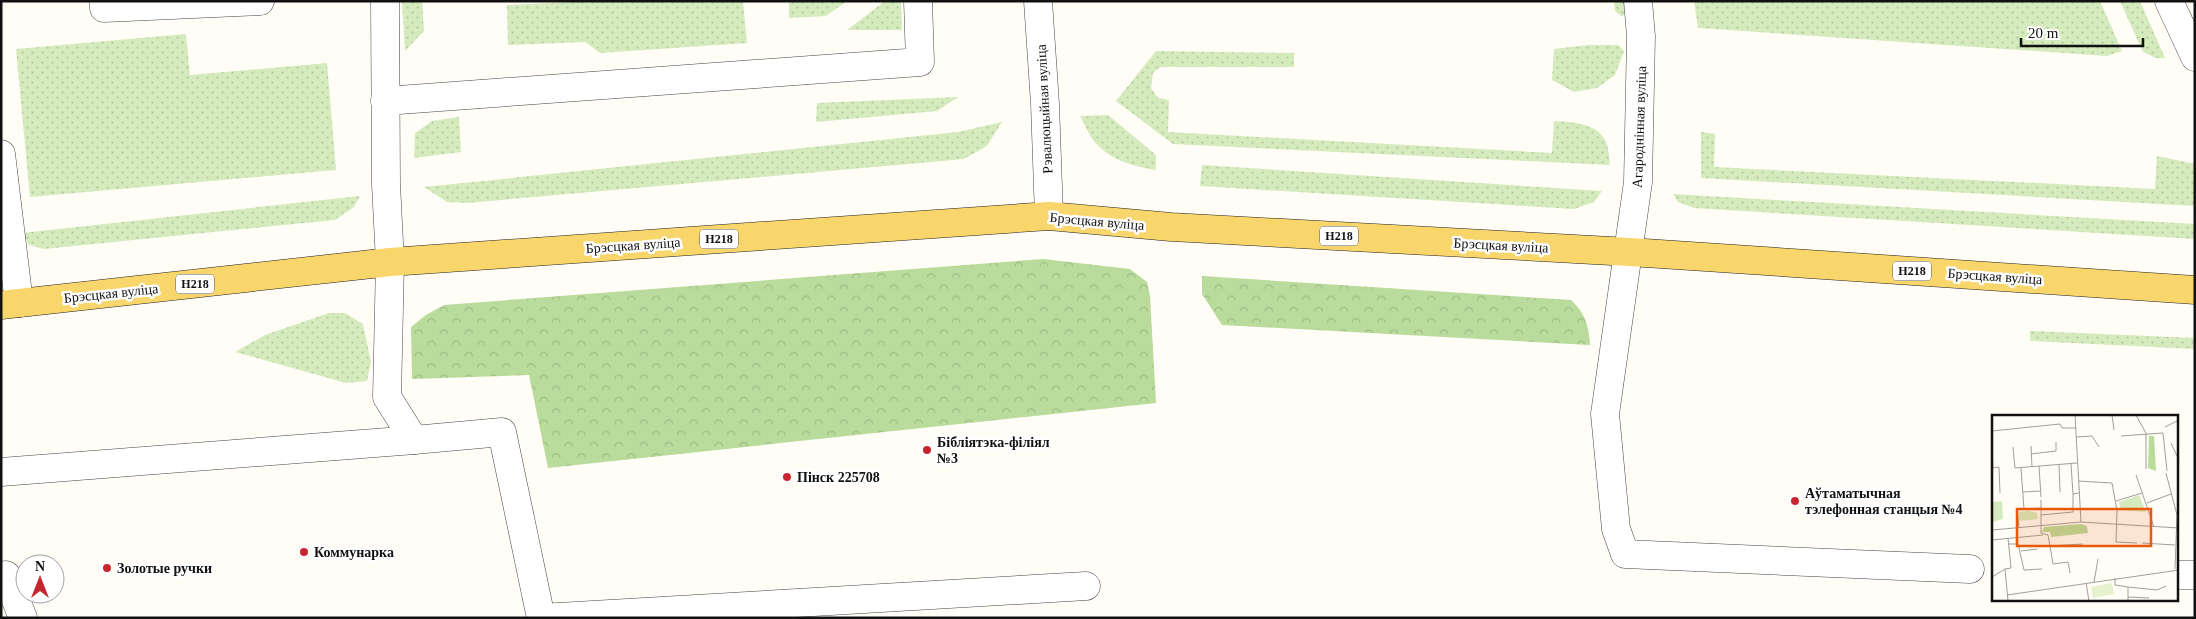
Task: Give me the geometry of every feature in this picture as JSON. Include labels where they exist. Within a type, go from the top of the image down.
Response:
[{"type":"main road","name":"Брэсцкая вуліца","points":[[10,304],[390,262],[1049,216],[1171,228],[1630,252],[2195,290]]},
{"type":"street","points":[[104,1],[104,8],[260,1]]},
{"type":"street","points":[[385,1],[385,101],[390,262],[387,397],[414,440]]},
{"type":"street","points":[[385,101],[920,62],[918,1]]},
{"type":"street","name":"Рэвалюцыйная вуліца","points":[[1038,1],[1045,104],[1049,216]]},
{"type":"street","name":"Агароднінная вуліца","points":[[1638,1],[1641,36],[1638,182],[1630,252],[1605,414],[1616,529],[1625,554],[1970,569]]},
{"type":"street","points":[[2169,1],[2195,57]]},
{"type":"street","points":[[1,154],[10,304]]},
{"type":"street","points":[[1,472],[502,432],[541,618],[1086,586]]},
{"type":"street","points":[[1,576],[6,575],[23,618]]},
{"type":"street","points":[[2178,575],[2195,575]]},
{"type":"green space","points":[[402,1],[422,1],[424,31],[405,51]]},
{"type":"green space","points":[[600,1],[743,1],[747,43],[600,53],[585,42],[508,45],[507,5]]},
{"type":"green space","points":[[789,1],[847,1],[826,16],[789,18]]},
{"type":"green space","points":[[885,1],[901,1],[902,30],[847,30]]},
{"type":"green space","points":[[1614,1],[1625,1],[1626,15],[1621,16],[1615,11]]},
{"type":"green space","points":[[1694,1],[2100,1],[2122,51],[2107,56],[1698,28]]},
{"type":"green space","points":[[2120,1],[2140,1],[2165,58],[2156,58],[2143,52]]},
{"type":"green space","points":[[186,34],[190,75],[327,63],[336,170],[30,197],[16,49]]},
{"type":"green space","points":[[1588,45],[1618,45],[1624,51],[1615,75],[1597,88],[1574,92],[1552,80],[1554,49]]},
{"type":"green space","points":[[1156,51],[1294,53],[1294,67],[1160,67],[1153,73],[1151,88],[1158,98],[1169,100],[1168,132],[1552,153],[1554,121],[1561,121],[1584,125],[1597,131],[1606,142],[1610,165],[1173,144],[1116,101]]},
{"type":"green space","points":[[958,97],[937,111],[816,122],[817,103]]},
{"type":"green space","points":[[1108,115],[1156,155],[1156,170],[1130,164],[1106,153],[1093,140],[1080,116]]},
{"type":"green space","points":[[459,117],[461,152],[414,158],[415,133],[432,121]]},
{"type":"green space","points":[[1002,122],[987,146],[964,159],[467,203],[447,202],[424,187],[958,132]]},
{"type":"green space","points":[[1701,132],[1715,134],[1714,167],[2155,189],[2157,156],[2195,164],[2195,206],[1701,178]]},
{"type":"green space","points":[[1202,165],[1602,191],[1594,202],[1574,209],[1200,186]]},
{"type":"green space","points":[[1673,194],[2195,224],[2195,239],[1694,208],[1678,202]]},
{"type":"green space","points":[[360,196],[354,207],[335,220],[44,249],[29,245],[22,233]]},
{"type":"green space","points":[[1043,259],[1130,269],[1147,282],[1150,296],[1156,403],[548,468],[529,375],[412,379],[411,327],[426,315],[444,305]]},
{"type":"green space","points":[[1202,276],[1571,300],[1580,310],[1585,320],[1589,332],[1590,345],[1222,325],[1202,294]]},
{"type":"green space","points":[[329,313],[345,313],[363,324],[371,362],[367,381],[346,383],[235,352],[265,335]]},
{"type":"green space","points":[[2030,331],[2195,338],[2195,349],[2030,341]]},
{"type":"place","name":"Бібліятэка-філіял №3","points":[[927,450]]},
{"type":"place","name":"Пінск 225708","points":[[787,477]]},
{"type":"place","name":"Аўтаматычная тэлефонная станцыя №4","points":[[1795,501]]},
{"type":"place","name":"Коммунарка","points":[[304,552]]},
{"type":"place","name":"Золотые ручки","points":[[107,568]]}]
